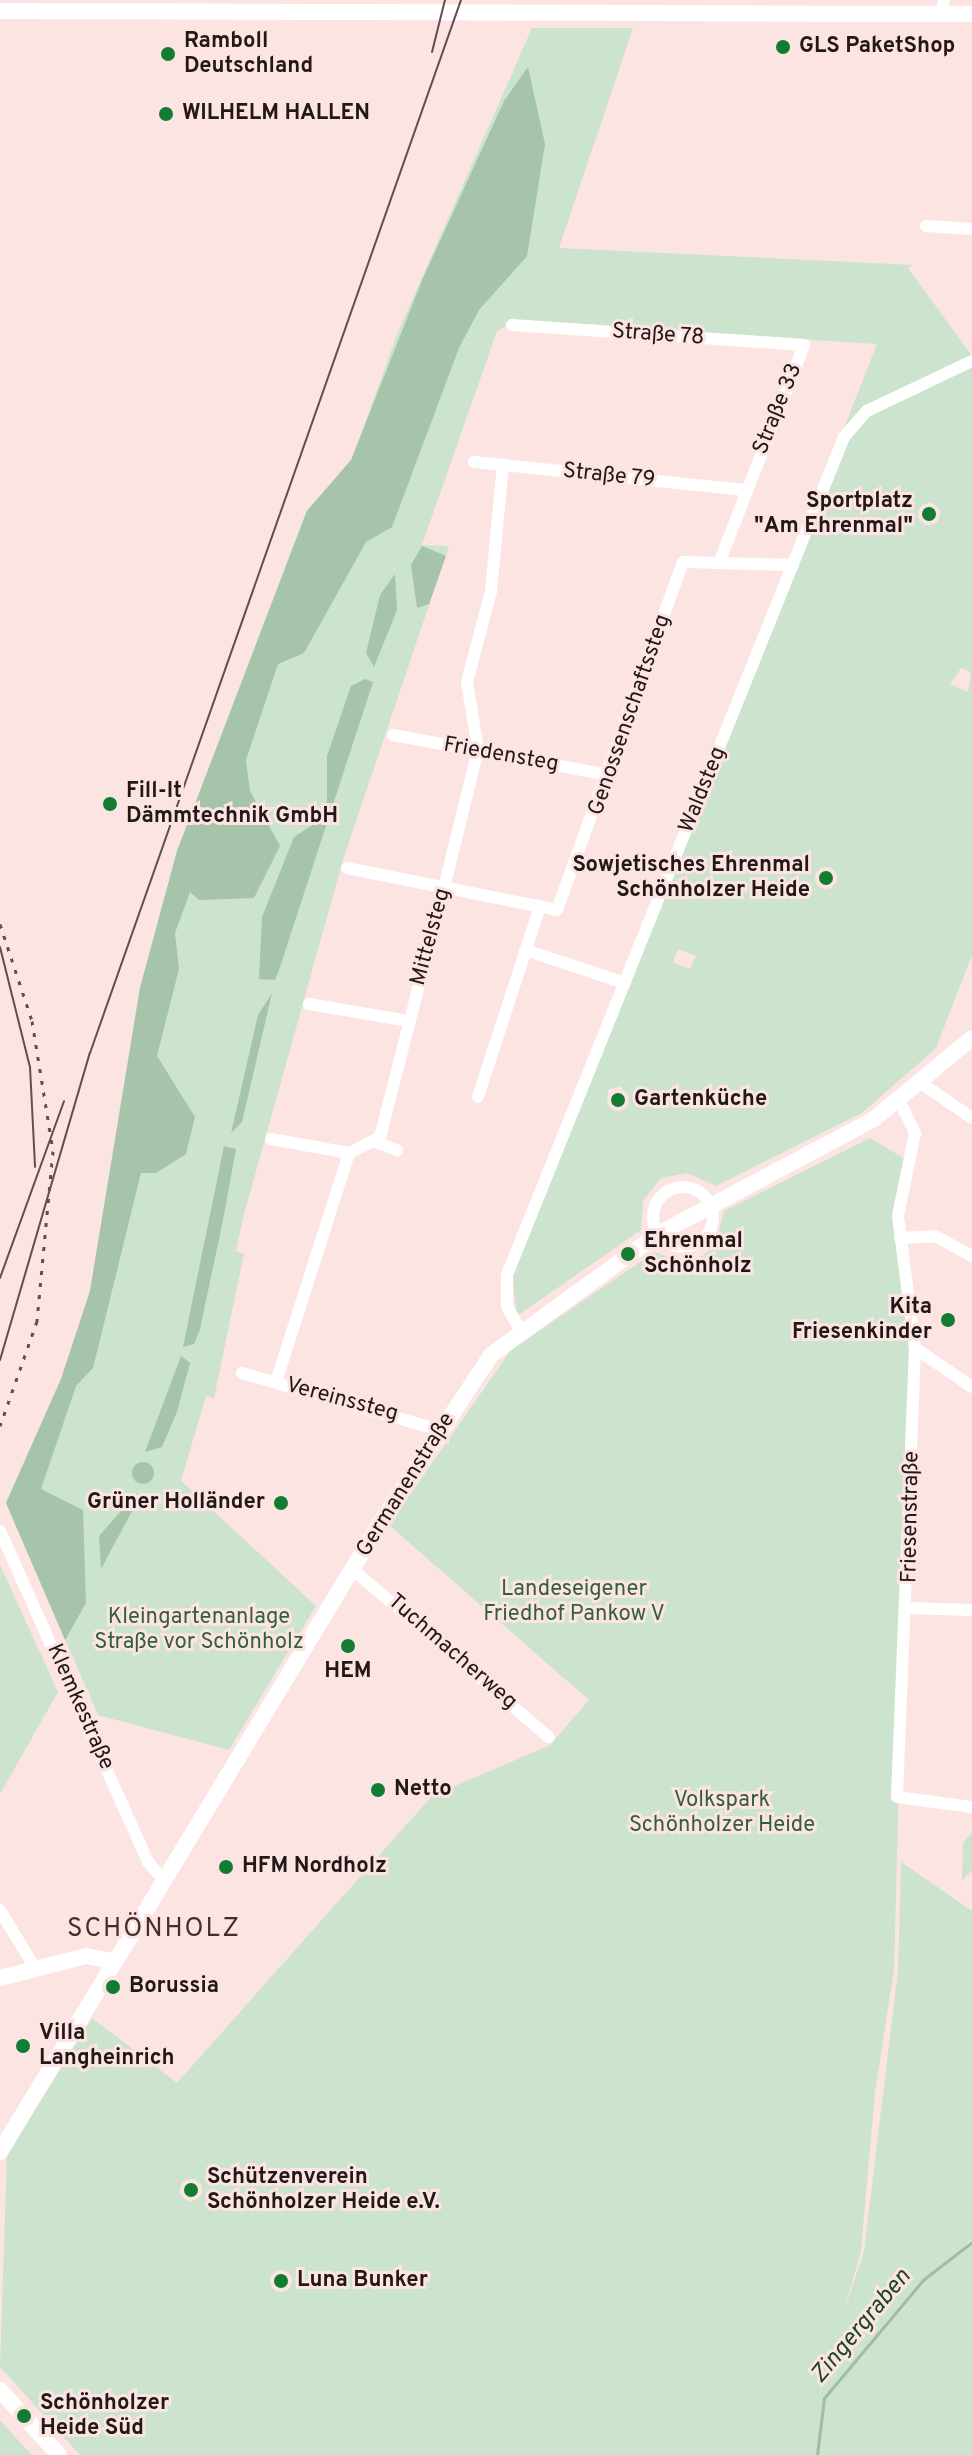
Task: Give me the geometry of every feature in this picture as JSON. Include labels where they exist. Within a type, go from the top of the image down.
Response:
[{"type":"main road","points":[[0,11],[403,6],[943,6],[972,14]]},
{"type":"main road","name":"Germanenstraße","points":[[0,2152],[108,1966],[352,1569],[491,1355],[519,1328],[658,1234],[899,1100],[972,1038]]},
{"type":"main road","points":[[0,1978],[76,1960],[108,1966]]},
{"type":"main road","points":[[0,2390],[59,2455]]},
{"type":"street","points":[[926,226],[972,229]]},
{"type":"street","name":"Straße 78","points":[[512,325],[804,345]]},
{"type":"street","name":"Straße 33","points":[[719,563],[804,345]]},
{"type":"street","name":"Waldsteg","points":[[519,1328],[507,1306],[507,1275],[851,425],[892,396],[972,361]]},
{"type":"street","name":"Straße 79","points":[[474,462],[745,490]]},
{"type":"street","name":"Mittelsteg","points":[[373,1141],[380,1137],[478,750],[467,682],[491,591],[503,465]]},
{"type":"street","name":"Genossenschaftssteg","points":[[540,906],[557,910],[566,896],[683,562],[793,565]]},
{"type":"street","name":"Friedensteg","points":[[393,735],[609,775]]},
{"type":"street","points":[[347,868],[445,884],[540,906],[478,1097]]},
{"type":"street","points":[[525,950],[625,983]]},
{"type":"street","points":[[309,1004],[408,1021]]},
{"type":"street","points":[[921,1083],[972,1118]]},
{"type":"street","name":"Friesenstraße","points":[[899,1100],[915,1133],[900,1238],[915,1348],[908,1608],[897,1797],[972,1807]]},
{"type":"street","points":[[271,1139],[349,1153],[373,1141],[397,1150]]},
{"type":"street","points":[[276,1382],[349,1153]]},
{"type":"street","points":[[672,1189],[694,1189],[710,1203],[713,1226],[695,1245],[670,1245],[658,1234],[654,1208],[672,1189]]},
{"type":"street","points":[[900,1238],[935,1236],[972,1256]]},
{"type":"street","points":[[915,1348],[972,1387]]},
{"type":"street","name":"Vereinssteg","points":[[242,1373],[440,1430]]},
{"type":"street","name":"Klemkestraße","points":[[0,1531],[148,1862],[163,1879]]},
{"type":"street","name":"Tuchmacherweg","points":[[352,1569],[549,1737]]},
{"type":"street","points":[[908,1608],[972,1610]]},
{"type":"street","points":[[0,1910],[36,1970]]},
{"type":"green space","name":"Kleingartenanlage Straße vor Schönholz","points":[[532,28],[633,28],[559,248],[913,265],[908,268],[972,356],[972,955],[936,1048],[862,1113],[716,1186],[687,1173],[661,1178],[643,1201],[641,1230],[517,1316],[512,1272],[877,344],[515,321],[497,331],[422,545],[449,546],[343,860],[243,1218],[236,1251],[244,1254],[214,1398],[206,1396],[181,1481],[316,1606],[229,1750],[98,1715],[6,1503],[61,1379],[90,1291],[140,988],[177,851],[306,512],[352,459],[398,332]],"holes":[[[961,668],[971,672],[968,692],[950,684]],[[678,949],[696,956],[690,969],[673,962]],[[621,1086],[627,1104],[613,1109],[607,1090]]]},
{"type":"green space","points":[[528,67],[545,144],[527,256],[479,310],[459,348],[392,527],[366,542],[304,653],[278,664],[246,760],[250,791],[280,846],[254,898],[199,900],[190,892],[175,933],[179,969],[157,1056],[195,1117],[186,1154],[156,1173],[141,1173],[93,1368],[76,1386],[41,1489],[83,1510],[86,1603],[65,1640],[6,1503],[61,1379],[90,1291],[140,988],[177,851],[307,511],[351,460],[423,278],[504,101]]},
{"type":"green space","points":[[422,546],[446,556],[429,604],[417,608],[411,565]]},
{"type":"green space","points":[[395,574],[397,610],[374,667],[366,653],[380,595]]},
{"type":"green space","points":[[365,679],[373,682],[279,970],[275,980],[259,979],[262,917],[294,837],[317,822],[327,801],[327,756],[351,686]]},
{"type":"green space","points":[[272,993],[242,1122],[231,1133],[258,1015]]},
{"type":"green space","name":"Volkspark Schönholzer Heide","points":[[870,1138],[905,1159],[894,1204],[911,1341],[894,1970],[875,2092],[861,2251],[842,2318],[864,2251],[898,1971],[901,1862],[972,1911],[972,2239],[956,2255],[972,2243],[972,2455],[80,2455],[0,2367],[7,2155],[92,2018],[177,2083],[432,1796],[550,1745],[589,1700],[389,1525],[511,1350],[655,1252],[678,1261],[702,1256],[716,1244],[724,1211]]},
{"type":"green space","points":[[224,1146],[236,1149],[223,1220],[200,1329],[194,1344],[183,1347]]},
{"type":"green space","points":[[181,1356],[190,1363],[177,1412],[162,1447],[145,1452]]},
{"type":"green space","points":[[143,1462],[151,1465],[154,1473],[151,1481],[143,1484],[135,1481],[132,1473],[135,1465]]},
{"type":"green space","points":[[137,1493],[132,1511],[101,1569],[99,1536]]},
{"type":"green space","points":[[0,1565],[58,1692],[0,1794]]},
{"type":"green space","points":[[972,1833],[972,1870],[962,1881],[963,1843]]},
{"type":"green space","points":[[0,2420],[18,2440],[32,2455],[0,2455]]},
{"type":"waterway","name":"Zingergraben","points":[[817,2455],[824,2398],[924,2279],[972,2242]]},
{"type":"tram line","points":[[432,52],[445,0]]},
{"type":"tram line","points":[[0,1360],[90,1053],[461,0]]},
{"type":"tram line","points":[[0,947],[30,1067],[35,1167]]},
{"type":"tram line","points":[[0,1278],[64,1101]]},
{"type":"railway","points":[[0,924],[32,1021],[53,1151],[37,1321],[0,1426]]},
{"type":"place","name":"GLS PaketShop","points":[[783,47]]},
{"type":"place","name":"Ramboll Deutschland","points":[[168,54]]},
{"type":"place","name":"WILHELM HALLEN","points":[[166,114]]},
{"type":"place","name":"Sportplatz \"Am Ehrenmal\"","points":[[929,514]]},
{"type":"place","name":"Fill-It Dämmtechnik GmbH","points":[[110,804]]},
{"type":"place","name":"Sowjetisches Ehrenmal Schönholzer Heide","points":[[826,878]]},
{"type":"place","name":"Gartenküche","points":[[618,1100]]},
{"type":"place","name":"Ehrenmal Schönholz","points":[[628,1254]]},
{"type":"place","name":"Kita Friesenkinder","points":[[948,1320]]},
{"type":"place","name":"Grüner Holländer","points":[[281,1503]]},
{"type":"place","name":"HEM","points":[[348,1646]]},
{"type":"place","name":"Netto","points":[[378,1790]]},
{"type":"place","name":"HFM Nordholz","points":[[226,1867]]},
{"type":"place","name":"Borussia","points":[[113,1987]]},
{"type":"place","name":"Villa Langheinrich","points":[[23,2046]]},
{"type":"place","name":"Schützenverein Schönholzer Heide e.V.","points":[[191,2190]]},
{"type":"place","name":"Luna Bunker","points":[[281,2281]]},
{"type":"place","name":"Schönholzer Heide Süd","points":[[24,2416]]},
{"type":"district","name":"SCHÖNHOLZ","points":[[154,1930]]},
{"type":"park label","name":"Landeseigener Friedhof Pankow V","points":[[574,1602]]}]
